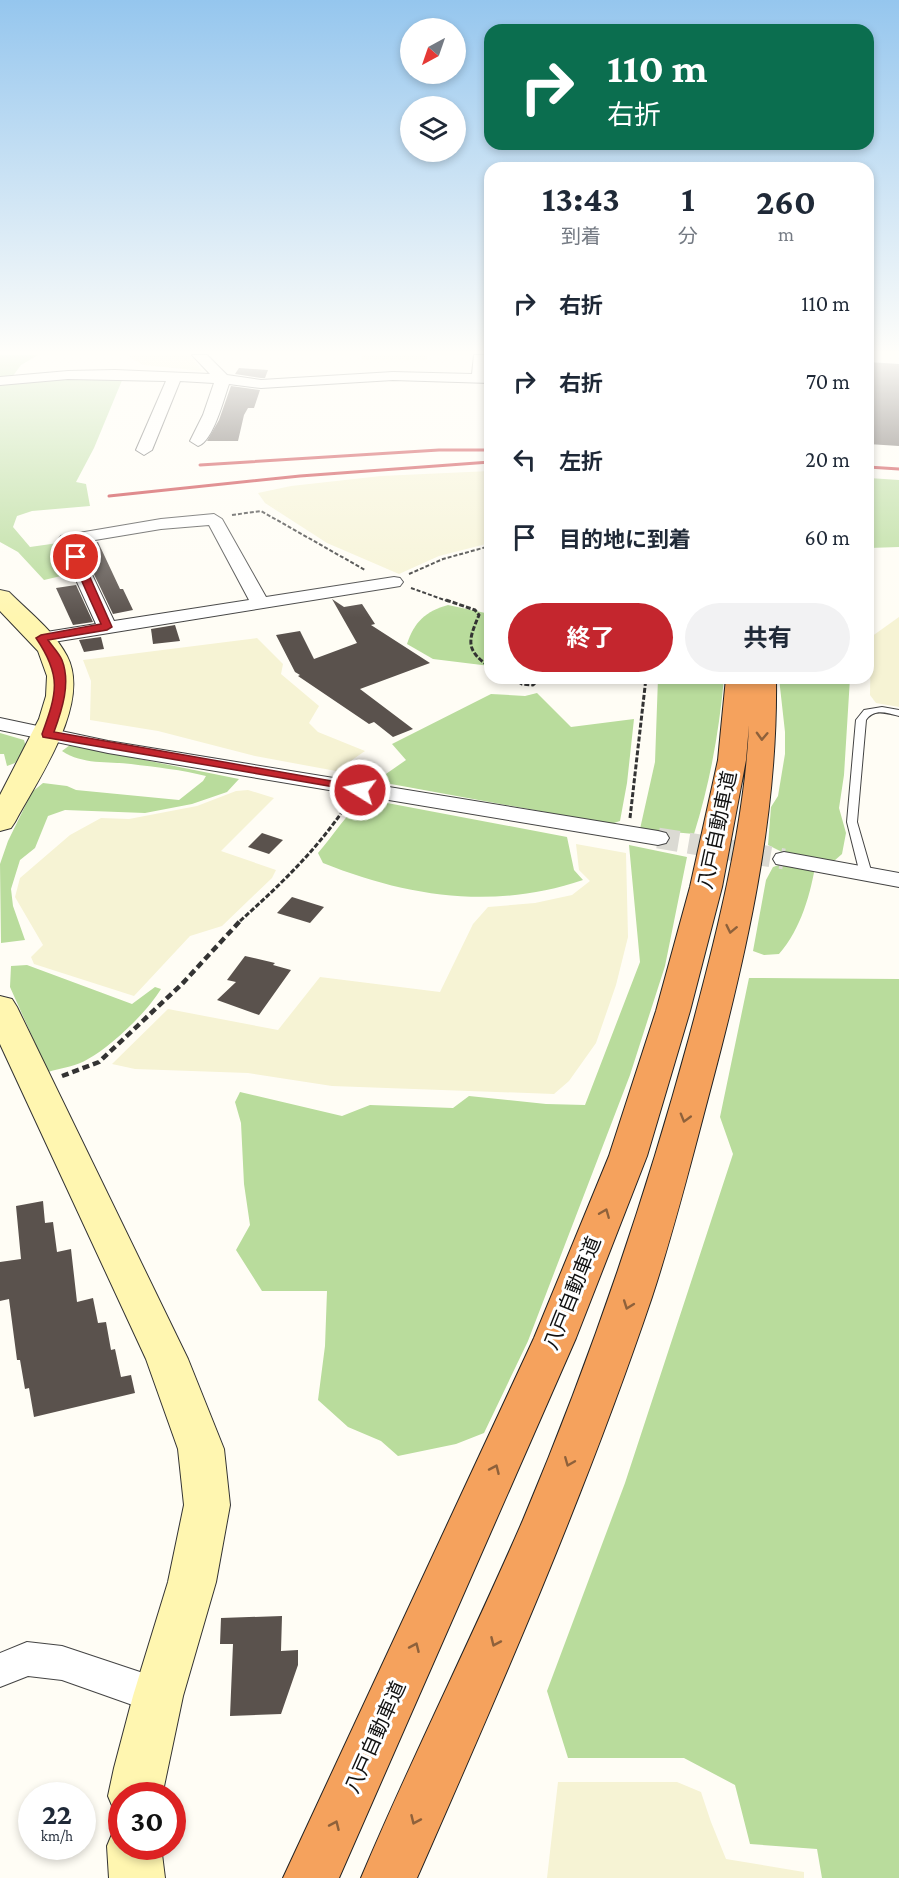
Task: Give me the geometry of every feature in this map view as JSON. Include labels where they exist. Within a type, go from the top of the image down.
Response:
[{"type":"highway","name":"八戸自動車道","points":[[311,1878],[555,1338],[628,1156],[673,1011],[706,888],[732,760],[738,684]]},
{"type":"highway","name":"八戸自動車道","points":[[389,1878],[514,1599],[591,1408],[632,1295],[713,1018],[739,893],[761,765],[764,684]]},
{"type":"street","points":[[144,450],[147,443]]},
{"type":"street","points":[[107,627],[67,540],[150,526],[214,519],[260,603]]},
{"type":"street","points":[[41,638],[394,582]]},
{"type":"street","points":[[0,597],[41,638],[56,660],[60,678],[58,707],[48,734],[0,822]]},
{"type":"street","points":[[0,724],[360,790],[658,838]]},
{"type":"street","points":[[783,859],[899,880]]},
{"type":"street","points":[[0,1007],[167,1359],[201,1449],[207,1505],[192,1582],[158,1696],[138,1782]]},
{"type":"street","points":[[0,1670],[27,1659],[62,1663],[158,1696]]},
{"type":"street","points":[[135,1860],[137,1878]]},
{"type":"lane","points":[[866,874],[852,822],[861,720],[864,712],[869,710],[899,712]]},
{"type":"path","points":[[394,582],[443,559],[484,548]]},
{"type":"path","points":[[627,833],[638,771],[645,684]]},
{"type":"path","points":[[35,1083],[75,1073],[99,1062],[112,1051],[182,984],[228,932],[273,891],[328,834],[345,806],[360,790]]},
{"type":"shaded area","points":[[484,471],[484,545],[439,556],[399,574],[327,543],[265,503],[258,493],[291,486],[381,476]]},
{"type":"shaded area","points":[[899,617],[899,707],[876,703],[870,695],[870,684],[874,684],[874,635]]},
{"type":"shaded area","points":[[257,638],[283,664],[281,674],[319,706],[309,723],[318,732],[365,751],[336,771],[255,756],[158,731],[90,720],[91,681],[83,660]]},
{"type":"shaded area","points":[[248,790],[274,798],[221,851],[276,870],[272,878],[222,926],[190,936],[134,996],[34,964],[31,957],[43,945],[15,897],[20,878],[70,835],[101,818],[129,819],[197,806],[236,791]]},
{"type":"shaded area","points":[[576,844],[626,853],[628,937],[616,985],[596,1043],[569,1081],[554,1094],[332,1086],[248,1073],[135,1069],[112,1064],[168,1009],[278,1030],[320,977],[440,992],[473,924],[488,907],[535,903],[572,895],[590,881],[579,870]]},
{"type":"shaded area","points":[[558,1782],[677,1782],[701,1792],[726,1859],[804,1872],[804,1878],[547,1878]]},
{"type":"green space","points":[[0,443],[96,443],[76,482],[86,484],[90,506],[32,511],[17,516],[13,527],[30,547],[58,543],[67,565],[61,576],[44,580],[18,552],[0,542]]},
{"type":"green space","points":[[874,478],[899,480],[899,547],[874,548]]},
{"type":"green space","points":[[448,605],[484,613],[484,665],[433,659],[407,644],[413,629],[422,618]]},
{"type":"green space","points":[[658,684],[723,684],[713,757],[694,834],[640,829],[655,762]]},
{"type":"green space","points":[[780,684],[850,684],[844,775],[839,808],[846,833],[842,854],[834,861],[816,861],[804,910],[787,944],[779,954],[764,955],[753,951],[766,880],[773,867],[782,864],[784,853],[768,845],[771,807],[778,796],[785,754]]},
{"type":"green space","points":[[537,693],[571,727],[634,719],[620,821],[611,824],[380,782],[383,776],[406,760],[392,744],[491,694],[525,696]]},
{"type":"green space","points":[[0,733],[24,740],[26,747],[15,763],[7,766],[4,754],[0,754]]},
{"type":"green space","points":[[70,745],[239,779],[227,792],[192,804],[145,813],[65,810],[48,816],[35,848],[20,860],[11,889],[13,906],[25,940],[1,943],[0,864],[8,841],[32,792],[43,783],[67,786],[76,790],[179,800],[206,776],[131,764],[78,759],[62,751]]},
{"type":"green space","points":[[366,799],[567,837],[574,870],[583,880],[517,895],[484,897],[452,895],[387,884],[323,863],[318,853],[346,817]]},
{"type":"green space","points":[[629,845],[687,857],[665,966],[630,1075],[528,1341],[484,1433],[456,1444],[398,1456],[381,1441],[348,1427],[318,1400],[325,1346],[327,1291],[262,1291],[236,1250],[250,1225],[244,1184],[241,1123],[235,1102],[240,1092],[342,1116],[370,1105],[453,1108],[469,1096],[546,1104],[585,1105],[640,962]]},
{"type":"green space","points":[[27,965],[132,1004],[155,987],[161,989],[138,1018],[108,1046],[84,1061],[48,1072],[10,987],[11,966]]},
{"type":"green space","points":[[749,978],[899,979],[899,1878],[822,1878],[817,1849],[750,1844],[735,1785],[684,1758],[568,1758],[547,1691],[625,1483],[733,1154],[720,1117]]},
{"type":"building","points":[[874,443],[899,443],[899,446],[874,444]]},
{"type":"building","points":[[98,542],[120,589],[123,589],[133,610],[113,614],[80,545]]},
{"type":"building","points":[[76,585],[93,622],[73,625],[56,588]]},
{"type":"building","points":[[332,599],[344,607],[362,604],[375,624],[371,625],[430,663],[360,689],[413,729],[393,737],[374,722],[369,724],[295,672],[276,635],[300,631],[314,659],[357,643]]},
{"type":"building","points":[[175,625],[180,641],[153,644],[151,629]]},
{"type":"building","points":[[101,637],[104,649],[84,652],[79,640]]},
{"type":"building","points":[[262,833],[283,840],[269,854],[248,847]]},
{"type":"building","points":[[292,897],[324,907],[310,923],[277,913]]},
{"type":"building","points":[[245,956],[275,963],[273,965],[291,970],[259,1015],[217,1000],[236,982],[227,980]]},
{"type":"building","points":[[43,1201],[45,1223],[53,1222],[57,1252],[71,1249],[77,1302],[93,1298],[98,1323],[106,1322],[111,1350],[115,1349],[121,1377],[131,1375],[135,1393],[34,1417],[29,1388],[25,1389],[20,1360],[17,1360],[9,1299],[0,1301],[0,1262],[21,1259],[16,1206]]},
{"type":"building","points":[[282,1616],[281,1651],[298,1650],[298,1665],[281,1714],[230,1716],[233,1644],[220,1644],[221,1618]]},
{"type":"tunnel","points":[[658,838],[784,859]]},
{"type":"railway","points":[[200,465],[439,450],[484,450]]},
{"type":"railway","points":[[109,496],[300,476],[484,462]]},
{"type":"railway","points":[[874,467],[899,469]]},
{"type":"route","points":[[76,557],[107,627],[41,638],[56,660],[60,678],[58,707],[48,734],[108,747],[360,790]]}]
